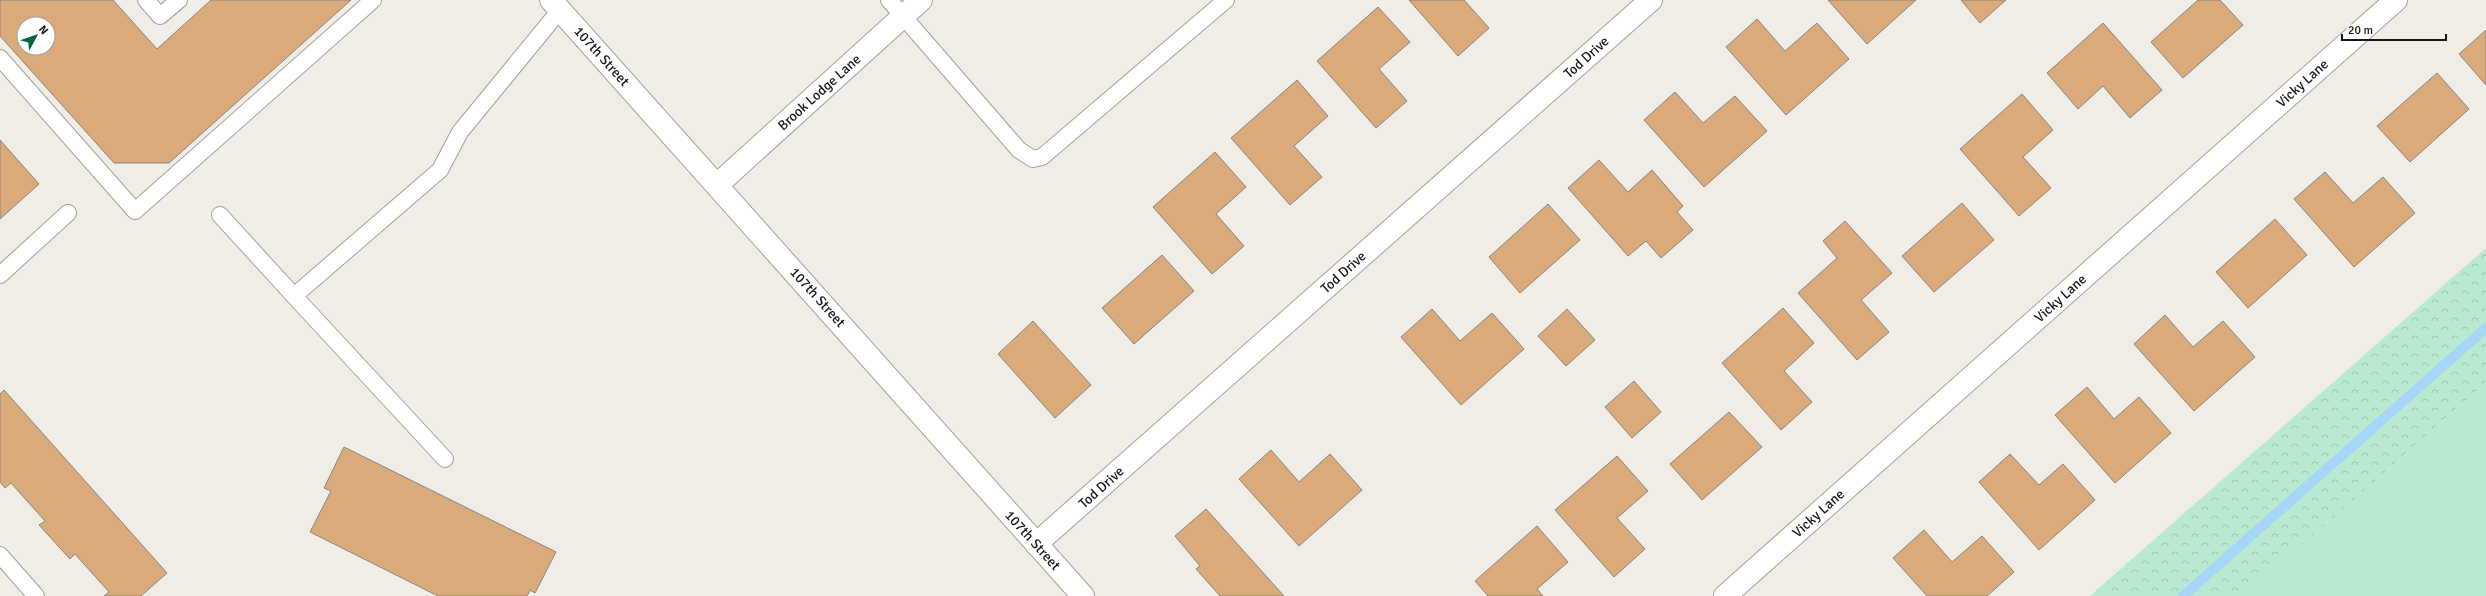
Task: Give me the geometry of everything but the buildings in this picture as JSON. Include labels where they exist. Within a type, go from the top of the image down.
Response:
[{"type":"street","name":"Brook Lodge Lane","points":[[717,185],[921,0]]},
{"type":"street","name":"Tod Drive","points":[[1036,544],[1651,0]]},
{"type":"street","name":"Vicky Lane","points":[[1725,596],[2396,0]]},
{"type":"street","name":"107th Street","points":[[556,5],[1083,596]]},
{"type":"lane","points":[[146,0],[160,16],[179,0]]},
{"type":"lane","points":[[0,58],[135,211],[373,0]]},
{"type":"lane","points":[[889,0],[1019,150],[1033,158],[1042,157],[1226,0]]},
{"type":"lane","points":[[294,296],[440,170],[460,132],[556,5]]},
{"type":"lane","points":[[0,275],[68,213]]},
{"type":"lane","points":[[220,215],[445,459]]},
{"type":"lane","points":[[0,555],[36,596]]},
{"type":"green space","points":[[2486,248],[2486,383],[2244,596],[2090,596]]},
{"type":"green space","points":[[2486,383],[2486,596],[2244,596]]},
{"type":"waterway","points":[[2183,596],[2486,328]]}]
